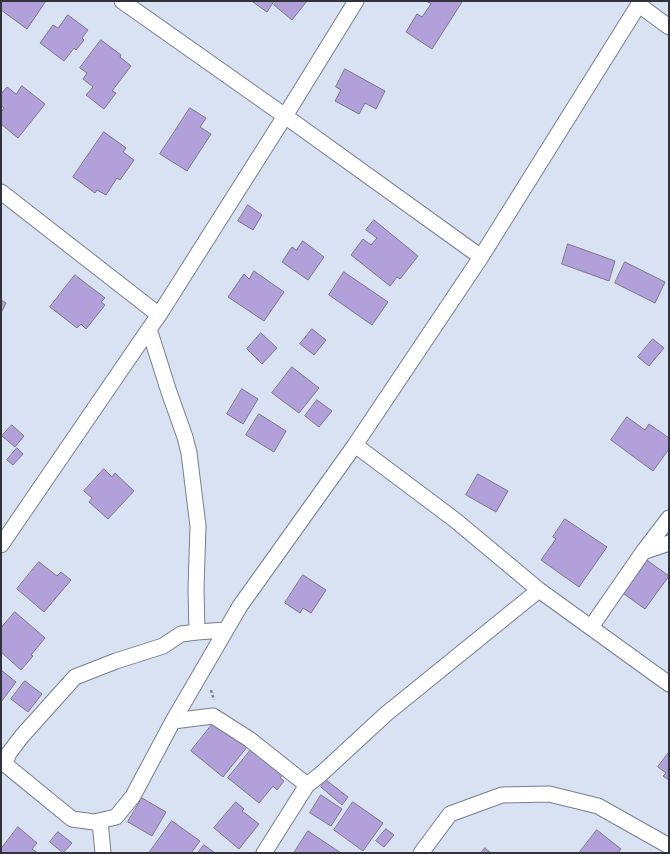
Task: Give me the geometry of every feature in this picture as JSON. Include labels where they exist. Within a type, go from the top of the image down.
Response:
[{"type":"street","points":[[122,1],[481,257]]},
{"type":"street","points":[[1,545],[160,315],[356,1]]},
{"type":"street","points":[[226,630],[181,634],[163,646],[116,661],[75,677],[22,736],[3,763],[72,819],[94,822],[116,817],[133,796],[173,721],[240,606],[355,444],[481,257],[640,3],[669,27]]},
{"type":"street","points":[[1,192],[160,315]]},
{"type":"street","points":[[149,329],[189,453],[198,526],[196,588],[197,632]]},
{"type":"street","points":[[355,444],[455,520],[540,590],[669,684]]},
{"type":"street","points":[[591,627],[643,552],[669,518]]},
{"type":"street","points":[[643,552],[669,543]]},
{"type":"street","points":[[264,853],[307,785],[386,714],[540,590]]},
{"type":"street","points":[[173,721],[213,716],[249,739],[307,785]]},
{"type":"street","points":[[421,853],[450,814],[502,794],[549,794],[598,806],[669,846]]},
{"type":"street","points":[[100,821],[103,853]]},
{"type":"building","points":[[1,1],[46,1],[27,29],[1,10]]},
{"type":"building","points":[[274,1],[267,12],[253,2]]},
{"type":"building","points":[[278,1],[307,1],[292,20],[274,5]]},
{"type":"building","points":[[426,1],[462,2],[432,49],[406,32],[417,14],[422,17],[431,4]]},
{"type":"building","points":[[68,15],[88,30],[82,38],[84,40],[76,50],[74,48],[64,61],[40,43],[53,25],[58,28]]},
{"type":"building","points":[[101,40],[121,55],[120,57],[131,66],[112,91],[116,93],[104,109],[86,95],[93,87],[83,79],[87,73],[80,68]]},
{"type":"building","points":[[345,69],[385,91],[376,109],[365,103],[359,114],[335,101],[341,90],[336,87]]},
{"type":"building","points":[[22,86],[45,104],[18,138],[1,124],[1,112],[4,108],[1,106],[1,94],[7,87],[16,94]]},
{"type":"building","points":[[190,108],[206,118],[200,127],[211,134],[187,171],[160,154]]},
{"type":"building","points":[[104,132],[126,148],[123,152],[134,160],[120,180],[117,178],[106,195],[97,190],[95,193],[73,177]]},
{"type":"building","points":[[248,205],[262,215],[253,230],[238,221]]},
{"type":"building","points":[[374,220],[418,256],[400,279],[397,277],[390,286],[351,255],[363,239],[371,245],[377,238],[366,230]]},
{"type":"building","points":[[303,241],[324,257],[308,280],[282,262],[292,247],[296,250]]},
{"type":"building","points":[[568,244],[615,261],[609,281],[562,264]]},
{"type":"building","points":[[625,262],[665,282],[655,303],[615,283]]},
{"type":"building","points":[[254,271],[284,292],[264,321],[228,297],[244,274],[249,279]]},
{"type":"building","points":[[344,272],[388,302],[372,325],[329,295]]},
{"type":"building","points":[[75,275],[105,298],[101,302],[105,305],[86,329],[81,324],[77,328],[50,307]]},
{"type":"building","points":[[1,300],[6,303],[1,313]]},
{"type":"building","points":[[312,329],[326,340],[314,355],[300,344]]},
{"type":"building","points":[[261,333],[277,348],[262,364],[247,349]]},
{"type":"building","points":[[653,339],[664,348],[649,366],[638,357]]},
{"type":"building","points":[[292,367],[319,388],[299,413],[272,393]]},
{"type":"building","points":[[242,389],[258,399],[243,424],[227,414]]},
{"type":"building","points":[[317,400],[332,411],[319,427],[305,416]]},
{"type":"building","points":[[259,414],[286,431],[274,452],[246,435]]},
{"type":"building","points":[[627,417],[645,430],[649,424],[669,438],[669,449],[653,471],[611,440]]},
{"type":"building","points":[[12,425],[24,436],[15,447],[2,436]]},
{"type":"building","points":[[17,448],[23,454],[13,465],[7,460]]},
{"type":"building","points":[[104,469],[112,477],[115,473],[134,491],[108,519],[89,502],[92,498],[84,491]]},
{"type":"building","points":[[478,474],[508,491],[496,512],[466,495]]},
{"type":"building","points":[[565,519],[607,547],[579,587],[541,560],[556,539],[553,537]]},
{"type":"building","points":[[644,558],[669,576],[645,609],[620,591]]},
{"type":"building","points":[[39,562],[57,576],[61,572],[71,580],[44,612],[17,589]]},
{"type":"building","points":[[303,575],[326,590],[311,613],[303,608],[300,613],[285,603]]},
{"type":"building","points":[[15,612],[45,638],[21,670],[1,652],[1,628]]},
{"type":"building","points":[[1,670],[16,682],[1,702]]},
{"type":"building","points":[[25,681],[42,694],[28,712],[11,699]]},
{"type":"building","points":[[215,721],[247,747],[223,777],[191,751]]},
{"type":"building","points":[[254,746],[285,772],[280,778],[284,781],[277,790],[273,786],[259,803],[228,778]]},
{"type":"building","points":[[669,752],[669,780],[663,776],[666,773],[658,767]]},
{"type":"building","points":[[326,780],[348,797],[342,805],[321,787]]},
{"type":"building","points":[[321,795],[342,809],[331,826],[310,813]]},
{"type":"building","points":[[142,798],[166,812],[152,836],[128,822]]},
{"type":"building","points":[[236,802],[244,809],[242,811],[259,824],[239,849],[214,828]]},
{"type":"building","points":[[353,802],[383,823],[363,851],[334,830]]},
{"type":"building","points":[[172,821],[200,841],[191,853],[149,853]]},
{"type":"building","points":[[18,827],[37,843],[32,849],[38,853],[1,853],[1,849]]},
{"type":"building","points":[[386,829],[394,835],[384,847],[376,841]]},
{"type":"building","points":[[597,830],[621,849],[618,853],[579,853]]},
{"type":"building","points":[[308,831],[341,853],[294,853]]},
{"type":"building","points":[[58,832],[72,843],[63,853],[50,842]]},
{"type":"building","points":[[204,845],[215,853],[198,853]]},
{"type":"building","points":[[485,848],[491,853],[481,853]]}]
